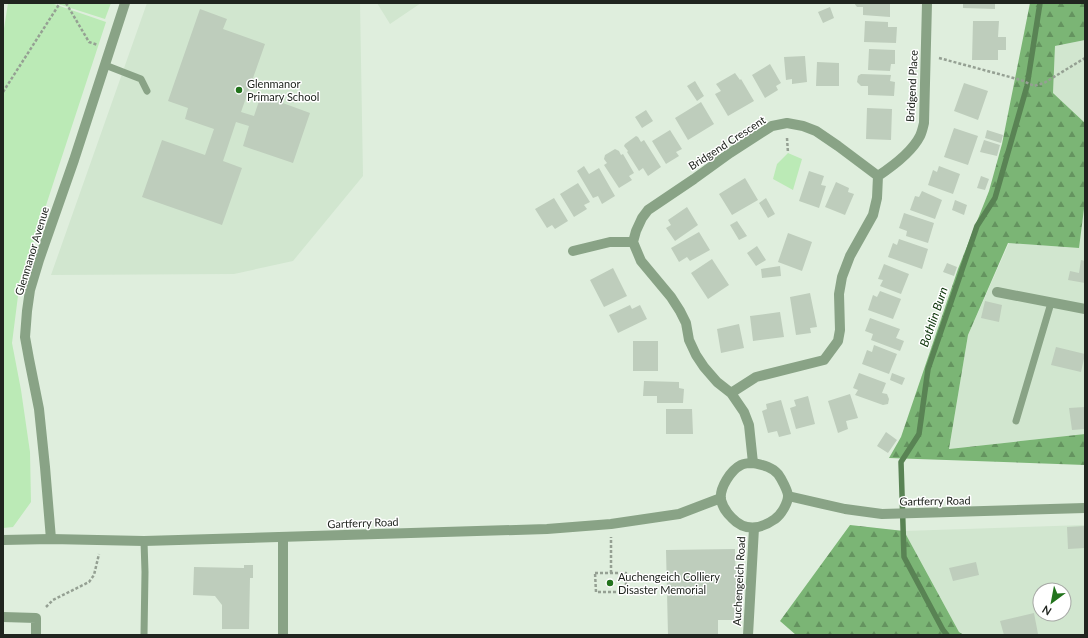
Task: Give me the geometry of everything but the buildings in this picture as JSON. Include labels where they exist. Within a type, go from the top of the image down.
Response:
[{"type":"street","name":"Glenmanor Avenue","points":[[51,539],[39,409],[25,338],[27,311],[30,290],[39,260],[74,160],[125,3]]},
{"type":"street","name":"Bridgend Place","points":[[878,176],[896,163],[913,146],[920,136],[924,123],[927,3]]},
{"type":"street","name":"Bridgend Crescent","points":[[633,242],[642,218],[648,210],[730,152],[772,126],[787,123],[803,126],[816,131],[850,154],[878,176]]},
{"type":"street","points":[[731,392],[756,377],[824,360],[838,341],[840,330],[839,294],[842,277],[850,256],[873,215],[877,198],[878,176]]},
{"type":"street","points":[[573,251],[610,242],[633,242],[641,261],[671,297],[680,311],[686,323],[689,340],[696,355],[717,382],[731,392],[744,412],[749,425],[753,463]]},
{"type":"street","points":[[998,292],[1085,309]]},
{"type":"street","points":[[753,463],[766,465],[778,474],[784,484],[788,496],[784,509],[778,518],[766,526],[754,528],[743,527],[734,520],[724,510],[721,498],[724,485],[730,475],[743,464],[753,463]]},
{"type":"street","name":"Gartferry Road","points":[[788,496],[845,509],[882,514],[1085,508]]},
{"type":"street","name":"Gartferry Road","points":[[3,540],[51,539],[144,541],[547,529],[612,524],[679,514],[721,498]]},
{"type":"street","name":"Auchengeich Road","points":[[748,635],[754,528]]},
{"type":"street","points":[[283,537],[283,635]]},
{"type":"street","points":[[3,618],[36,618],[36,635]]},
{"type":"lane","points":[[105,65],[141,79],[147,91]]},
{"type":"lane","points":[[1016,421],[1051,303]]},
{"type":"lane","points":[[144,541],[144,635]]},
{"type":"path","points":[[3,92],[60,3]]},
{"type":"path","points":[[66,3],[89,42],[110,50]]},
{"type":"path","points":[[926,54],[1021,80],[1034,86],[1044,83],[1085,58]]},
{"type":"path","points":[[611,573],[612,524]]},
{"type":"path","points":[[36,618],[53,600],[89,582],[94,575],[102,540]]},
{"type":"path","points":[[595,573],[611,573],[626,573],[626,592],[596,592],[595,573]]},
{"type":"shaded area","name":"Glenmanor Primary School","points":[[147,3],[360,3],[363,176],[293,261],[234,274],[51,275]]},
{"type":"shaded area","points":[[377,3],[421,3],[390,24]]},
{"type":"shaded area","points":[[1085,40],[1085,123],[1053,93],[1055,46]]},
{"type":"shaded area","points":[[1085,201],[1085,434],[949,449],[968,335],[1009,243],[1078,248]]},
{"type":"shaded area","points":[[1085,525],[1085,635],[964,635],[959,632],[904,531]]},
{"type":"green space","points":[[8,3],[51,3],[106,22],[19,288],[12,343],[21,390],[30,452],[31,502],[13,527],[3,528],[3,35]]},
{"type":"green space","points":[[55,3],[111,3],[105,19]]},
{"type":"green space","points":[[1030,3],[1085,3],[1085,40],[1055,46],[1053,93],[1085,123],[1085,201],[1079,248],[1008,243],[968,335],[949,449],[1085,434],[1085,465],[889,458],[901,437],[958,269],[989,191],[1002,144]]},
{"type":"green space","points":[[788,153],[802,159],[793,190],[773,179],[777,164]]},
{"type":"green space","points":[[850,525],[904,531],[959,632],[964,635],[796,635],[780,621]]},
{"type":"waterway","name":"Bothlin Burn","points":[[947,635],[904,557],[901,462],[919,434],[928,369],[977,226],[995,198],[1027,86],[1040,3]]},
{"type":"place","name":"Glenmanor Primary School","points":[[239,90]]},
{"type":"place","name":"Auchengeich Colliery Disaster Memorial","points":[[610,583]]}]
